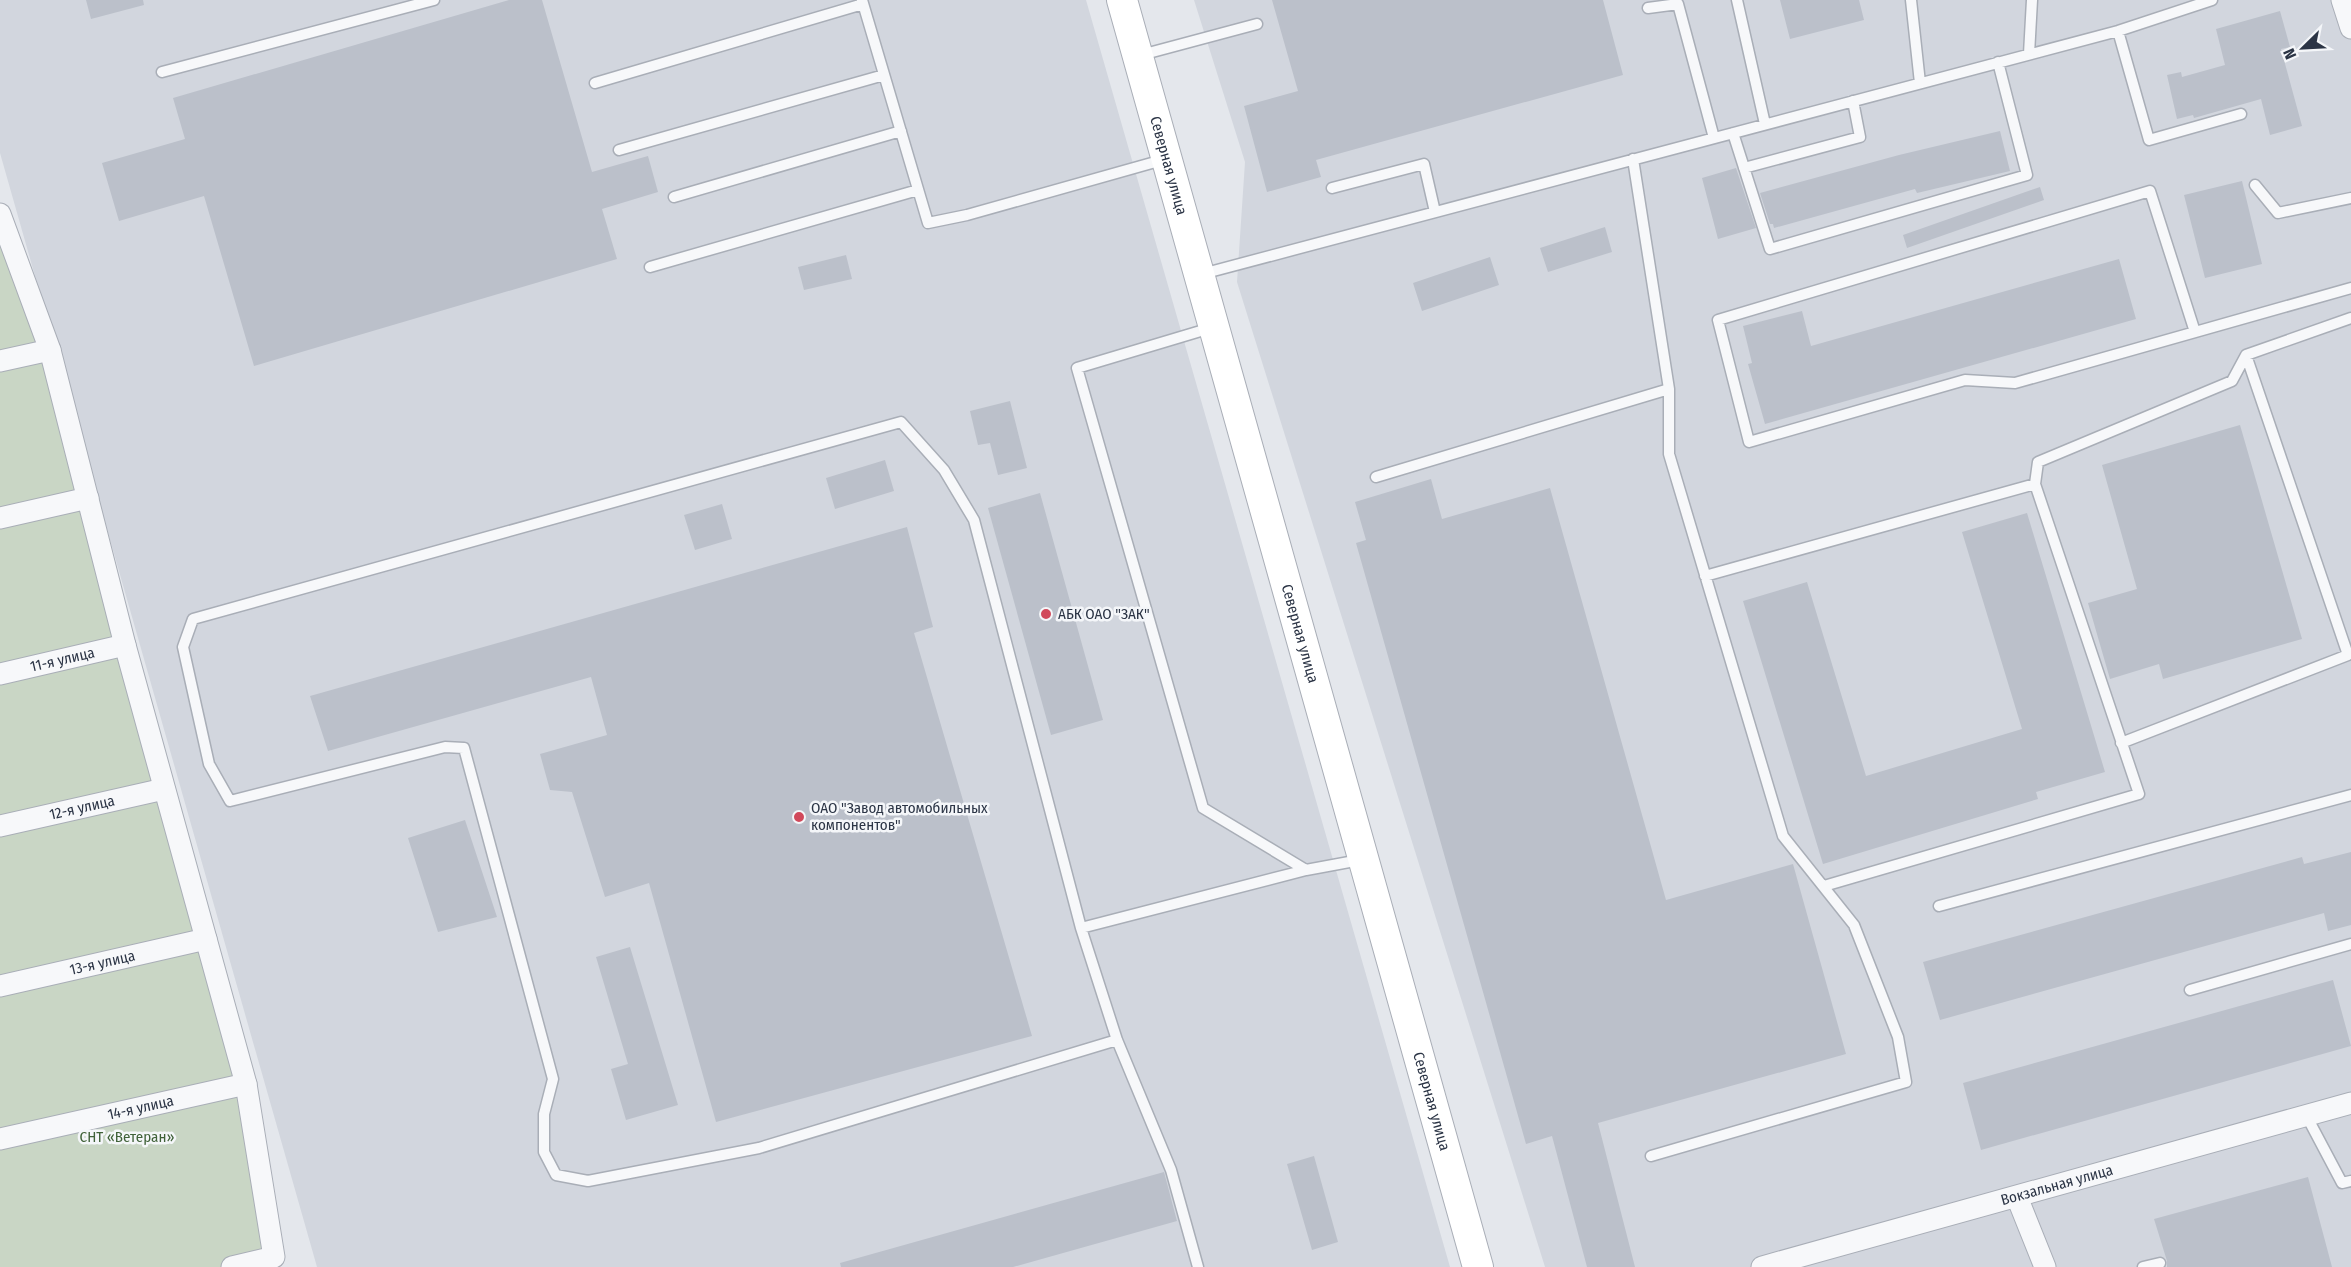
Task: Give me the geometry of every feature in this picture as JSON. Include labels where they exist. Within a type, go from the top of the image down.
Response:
[{"type":"main road","name":"Северная улица","points":[[1122,0],[1478,1267]]},
{"type":"street","points":[[2342,0],[2351,28]]},
{"type":"street","points":[[0,214],[50,350],[125,645],[246,1084],[274,1257],[232,1267]]},
{"type":"street","points":[[0,361],[50,350]]},
{"type":"street","points":[[0,518],[88,498]]},
{"type":"street","name":"11-я улица","points":[[0,674],[125,645]]},
{"type":"street","name":"12-я улица","points":[[0,826],[164,789]]},
{"type":"street","name":"13-я улица","points":[[0,986],[206,939]]},
{"type":"street","name":"14-я улица","points":[[0,1139],[246,1084]]},
{"type":"street","name":"Вокзальная улица","points":[[1762,1267],[2351,1103]]},
{"type":"street","points":[[2017,1197],[2044,1267]]},
{"type":"lane","points":[[162,72],[434,0]]},
{"type":"lane","points":[[1737,0],[1765,124]]},
{"type":"lane","points":[[1911,0],[1920,83]]},
{"type":"lane","points":[[2029,54],[2032,0]]},
{"type":"lane","points":[[1199,275],[2118,31],[2212,0]]},
{"type":"lane","points":[[596,83],[863,2],[927,223],[967,215],[1166,159]]},
{"type":"lane","points":[[1647,8],[1678,4],[1714,138]]},
{"type":"lane","points":[[1138,56],[1257,24]]},
{"type":"lane","points":[[2118,31],[2149,140],[2241,114]]},
{"type":"lane","points":[[1733,133],[1770,249],[2027,175],[1998,62]]},
{"type":"lane","points":[[620,150],[884,75]]},
{"type":"lane","points":[[1744,168],[1860,137],[1853,101]]},
{"type":"lane","points":[[674,197],[901,131]]},
{"type":"lane","points":[[1634,159],[1669,389],[1668,454],[1783,836],[1854,925],[1898,1037],[1906,1082],[1651,1156]]},
{"type":"lane","points":[[1332,188],[1424,164],[1435,212]]},
{"type":"lane","points":[[2255,185],[2278,213],[2351,198]]},
{"type":"lane","points":[[650,267],[918,190]]},
{"type":"lane","points":[[2195,332],[2150,191],[1718,320],[1749,442],[1965,380],[2015,383],[2351,288]]},
{"type":"lane","points":[[1824,886],[2139,794],[2035,484],[2038,462],[2232,381],[2246,355],[2351,318]]},
{"type":"lane","points":[[1214,327],[1077,368],[1203,808],[1306,870]]},
{"type":"lane","points":[[2121,743],[2348,655],[2246,355]]},
{"type":"lane","points":[[1376,477],[1669,389]]},
{"type":"lane","points":[[1117,1040],[759,1148],[588,1181],[556,1175],[544,1152],[544,1114],[553,1079],[464,748],[445,747],[230,801],[209,764],[183,647],[193,619],[901,422],[944,470],[974,520],[1081,928],[1117,1040],[1171,1170],[1198,1267]]},
{"type":"lane","points":[[1705,576],[2035,484]]},
{"type":"lane","points":[[1939,906],[2351,795]]},
{"type":"lane","points":[[1081,928],[1306,870],[1364,859]]},
{"type":"lane","points":[[2190,990],[2351,944]]},
{"type":"lane","points":[[2306,1115],[2342,1183],[2351,1181]]},
{"type":"lane","points":[[2143,1267],[2160,1263]]},
{"type":"shaded area","points":[[0,0],[1086,0],[1450,1267],[317,1267],[0,153]]},
{"type":"shaded area","points":[[1194,0],[2351,0],[2351,1267],[1545,1267],[1237,282],[1245,162]]},
{"type":"green space","name":"СНТ «Ветеран»","points":[[0,214],[50,350],[246,1084],[274,1257],[232,1267],[0,1267]]},
{"type":"building","points":[[86,0],[143,0],[144,5],[91,19]]},
{"type":"building","points":[[509,0],[542,0],[592,172],[648,156],[658,192],[602,209],[617,259],[254,366],[204,196],[119,221],[102,163],[185,139],[173,98]]},
{"type":"building","points":[[1272,0],[1603,0],[1623,75],[1316,160],[1321,177],[1267,192],[1244,106],[1298,91]]},
{"type":"building","points":[[1780,0],[1859,0],[1864,20],[1790,39]]},
{"type":"building","points":[[2280,11],[2290,47],[2281,49],[2302,126],[2270,135],[2261,99],[2194,118],[2193,115],[2177,119],[2167,75],[2181,72],[2182,77],[2225,65],[2216,29]]},
{"type":"building","points":[[2000,131],[2010,171],[1917,193],[1915,189],[1774,228],[1773,224],[1770,224],[1760,193],[1899,155]]},
{"type":"building","points":[[1736,168],[1756,228],[1718,239],[1702,178]]},
{"type":"building","points":[[2242,181],[2262,264],[2205,278],[2184,195]]},
{"type":"building","points":[[2040,187],[2044,200],[1907,248],[1903,235]]},
{"type":"building","points":[[1605,227],[1612,252],[1548,272],[1540,248]]},
{"type":"building","points":[[846,255],[852,279],[804,290],[798,267]]},
{"type":"building","points":[[1490,257],[1499,285],[1422,311],[1413,283]]},
{"type":"building","points":[[2119,259],[2136,319],[1765,424],[1748,364],[1752,363],[1743,326],[1802,311],[1811,346]]},
{"type":"building","points":[[1010,401],[1027,468],[998,475],[990,443],[978,445],[970,411]]},
{"type":"building","points":[[2240,425],[2302,639],[2163,679],[2159,664],[2110,679],[2088,603],[2137,589],[2102,465]]},
{"type":"building","points":[[885,460],[894,491],[835,509],[826,478]]},
{"type":"building","points":[[1431,479],[1442,519],[1550,488],[1666,900],[1793,864],[1846,1054],[1598,1123],[1635,1267],[1587,1267],[1552,1136],[1526,1144],[1356,543],[1366,540],[1355,502]]},
{"type":"building","name":"АБК ОАО \"ЗАК\"","points":[[1040,493],[1103,720],[1051,735],[988,508]]},
{"type":"building","points":[[722,504],[732,539],[695,550],[684,515]]},
{"type":"building","points":[[2027,513],[2105,772],[2036,792],[2038,799],[1823,864],[1743,601],[1807,582],[1866,776],[2022,729],[1962,532]]},
{"type":"building","name":"ОАО \"Завод автомобильных компонентов\"","points":[[907,527],[933,627],[914,633],[1032,1036],[716,1122],[649,883],[605,897],[572,792],[550,790],[540,754],[607,735],[591,677],[328,751],[310,696]]},
{"type":"building","points":[[465,820],[497,917],[438,932],[408,838]]},
{"type":"building","points":[[2351,852],[2351,925],[2328,931],[2324,913],[1940,1020],[1923,962],[2302,857],[2304,864]]},
{"type":"building","points":[[630,947],[678,1105],[626,1120],[611,1069],[628,1064],[596,957]]},
{"type":"building","points":[[2333,980],[2351,1046],[1981,1150],[1963,1083]]},
{"type":"building","points":[[1314,1156],[1338,1242],[1312,1250],[1287,1164]]},
{"type":"building","points":[[1164,1172],[1177,1221],[1013,1267],[841,1267],[840,1263]]},
{"type":"building","points":[[2308,1177],[2332,1267],[2167,1267],[2154,1219]]},
{"type":"place","name":"АБК ОАО \"ЗАК\"","points":[[1046,614]]},
{"type":"place","name":"ОАО \"Завод автомобильных компонентов\"","points":[[799,817]]}]
